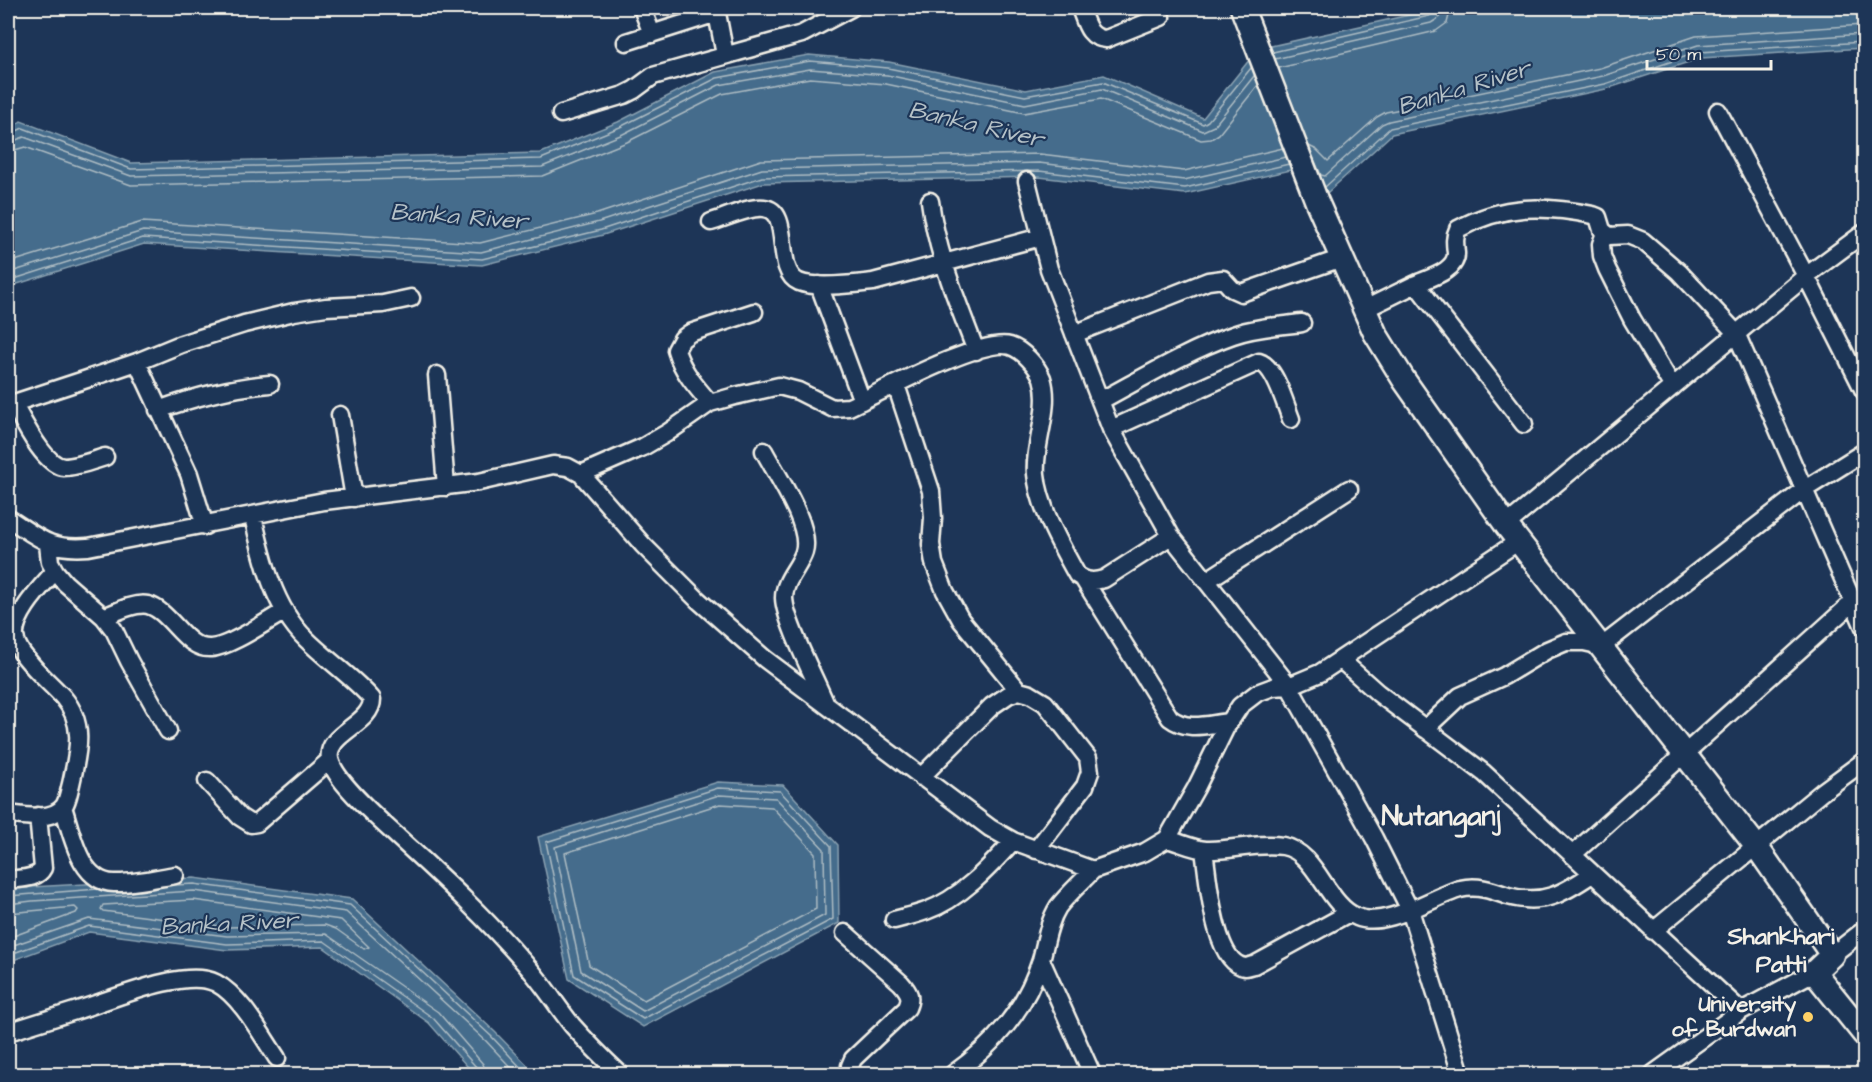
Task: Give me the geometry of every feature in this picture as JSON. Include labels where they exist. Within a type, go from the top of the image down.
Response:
[{"type":"street","points":[[642,8],[652,34]]},
{"type":"street","points":[[561,114],[624,95],[653,76],[802,34],[851,8]]},
{"type":"street","points":[[1080,8],[1091,34],[1097,38],[1106,39],[1161,17]]},
{"type":"street","points":[[1242,8],[1317,202],[1376,333],[1404,380],[1513,533],[1756,846],[1832,955]]},
{"type":"street","points":[[626,42],[717,10],[724,55]]},
{"type":"street","points":[[1718,111],[1864,391]]},
{"type":"street","points":[[1027,181],[1049,269],[1111,429],[1171,536],[1289,686],[1374,838],[1410,910],[1461,1074]]},
{"type":"street","points":[[930,201],[942,263],[976,351]]},
{"type":"street","points":[[1365,309],[1452,266],[1456,258],[1455,235],[1458,229],[1524,207],[1593,214],[1601,221],[1605,233],[1601,244],[1602,256],[1607,269],[1632,319],[1673,387]]},
{"type":"street","points":[[711,222],[755,208],[766,208],[774,212],[779,221],[786,264],[790,274],[799,282],[819,285],[873,282],[1041,237]]},
{"type":"street","points":[[1605,233],[1609,236],[1628,235],[1643,241],[1686,278],[1736,333],[1805,489],[1859,599],[1864,627]]},
{"type":"street","points":[[953,1074],[974,1060],[1004,1029],[1027,996],[1041,960],[1050,926],[1059,907],[1093,870],[1145,852],[1167,839],[1229,722],[1240,706],[1257,693],[1272,687],[1289,686],[1320,673],[1341,660],[1513,533],[1673,387],[1736,333],[1806,276],[1863,237]]},
{"type":"street","points":[[1074,334],[1208,281],[1223,279],[1232,289],[1241,293],[1342,258]]},
{"type":"street","points":[[1416,284],[1524,424]]},
{"type":"street","points":[[819,285],[862,401]]},
{"type":"street","points":[[105,457],[73,466],[61,467],[54,464],[46,457],[10,404],[244,324],[326,306],[383,304],[411,298]]},
{"type":"street","points":[[710,403],[690,380],[679,361],[676,350],[682,339],[690,333],[754,312]]},
{"type":"street","points":[[1100,401],[1206,345],[1234,334],[1302,323]]},
{"type":"street","points":[[581,474],[643,447],[710,403],[779,386],[798,391],[832,408],[849,407],[961,355],[990,346],[1010,346],[1029,359],[1041,378],[1044,399],[1036,472],[1042,503],[1077,575],[1084,580],[1170,718],[1188,727],[1229,722]]},
{"type":"street","points":[[137,362],[189,474],[205,526]]},
{"type":"street","points":[[1111,429],[1259,362],[1272,373],[1291,419]]},
{"type":"street","points":[[437,375],[446,487]]},
{"type":"street","points":[[158,410],[191,398],[221,391],[270,384]]},
{"type":"street","points":[[896,385],[931,491],[933,518],[931,544],[934,564],[945,591],[962,620],[1019,692]]},
{"type":"street","points":[[340,415],[354,498]]},
{"type":"street","points":[[764,451],[800,520],[805,535],[805,550],[786,583],[784,598],[792,624],[827,705]]},
{"type":"street","points":[[1602,646],[1805,489],[1864,452]]},
{"type":"street","points":[[8,518],[48,544],[68,549],[205,526],[324,501],[479,482],[553,465],[568,467],[581,474],[643,545],[698,600],[765,659],[990,828],[1012,841],[1093,870]]},
{"type":"street","points":[[1206,581],[1281,535],[1349,489]]},
{"type":"street","points":[[253,516],[260,549],[285,611],[303,637],[372,699],[372,707],[368,713],[337,740],[330,751],[330,760],[340,777],[367,808],[466,899],[529,968],[573,1026],[620,1074]]},
{"type":"street","points":[[1084,580],[1094,582],[1104,579],[1171,536]]},
{"type":"street","points":[[48,544],[50,562],[54,571],[104,617],[114,630],[168,731]]},
{"type":"street","points":[[8,814],[38,816],[58,812],[67,800],[79,749],[79,731],[74,714],[63,697],[37,672],[21,652],[11,630],[54,571]]},
{"type":"street","points":[[1572,855],[1859,599]]},
{"type":"street","points":[[104,617],[137,605],[148,605],[158,610],[197,645],[210,649],[225,645],[285,611]]},
{"type":"street","points":[[1425,729],[1460,696],[1504,676],[1547,650],[1566,642],[1584,642],[1602,646]]},
{"type":"street","points":[[1341,660],[1378,693],[1484,773],[1741,1011]]},
{"type":"street","points":[[921,777],[992,706],[1008,695],[1019,692],[1030,694],[1046,703],[1088,758],[1090,772],[1085,786],[1036,850]]},
{"type":"street","points":[[207,782],[240,817],[251,824],[257,823],[330,760]]},
{"type":"street","points":[[1653,931],[1864,761]]},
{"type":"street","points":[[63,807],[83,863],[90,873],[100,880],[114,884],[175,875]]},
{"type":"street","points":[[8,880],[35,876],[43,868],[38,816]]},
{"type":"street","points":[[1167,839],[1204,850],[1272,845],[1295,850],[1304,857],[1349,913],[1359,918],[1373,920],[1410,910],[1458,890],[1476,886],[1512,897],[1529,900],[1545,899],[1566,892],[1592,874]]},
{"type":"street","points":[[894,920],[927,911],[943,903],[973,882],[993,864],[1012,841]]},
{"type":"street","points":[[1204,850],[1219,940],[1236,963],[1245,967],[1254,965],[1349,913]]},
{"type":"street","points":[[1653,1074],[1741,1011],[1814,972],[1864,930]]},
{"type":"street","points":[[845,933],[909,991],[911,999],[907,1008],[853,1059],[850,1066],[853,1074]]},
{"type":"street","points":[[1041,960],[1092,1074]]},
{"type":"street","points":[[1814,972],[1864,1034]]},
{"type":"street","points":[[8,1032],[154,985],[201,979],[217,984],[231,995],[277,1058]]},
{"type":"water","name":"Banka River","points":[[1440,8],[1864,8],[1864,48],[1701,58],[1606,89],[1392,134],[1317,202],[1304,167],[1185,194],[1039,177],[763,183],[603,235],[482,265],[144,244],[8,287],[8,131],[21,121],[131,163],[541,153],[618,122],[715,72],[809,55],[889,62],[1026,90],[1104,75],[1203,118],[1258,49]]},
{"type":"water","points":[[718,782],[783,785],[838,845],[839,923],[643,1027],[569,979],[538,837]]},
{"type":"water","name":"Banka River","points":[[194,878],[352,899],[495,1032],[536,1074],[474,1074],[429,1023],[323,947],[227,950],[89,932],[8,962],[8,891],[31,887]]},
{"type":"place","name":"University of Burdwan","points":[[1808,1017]]},
{"type":"district","name":"Nutanganj","points":[[1441,816]]},
{"type":"district","name":"Shankhari Patti","points":[[1781,951]]}]
